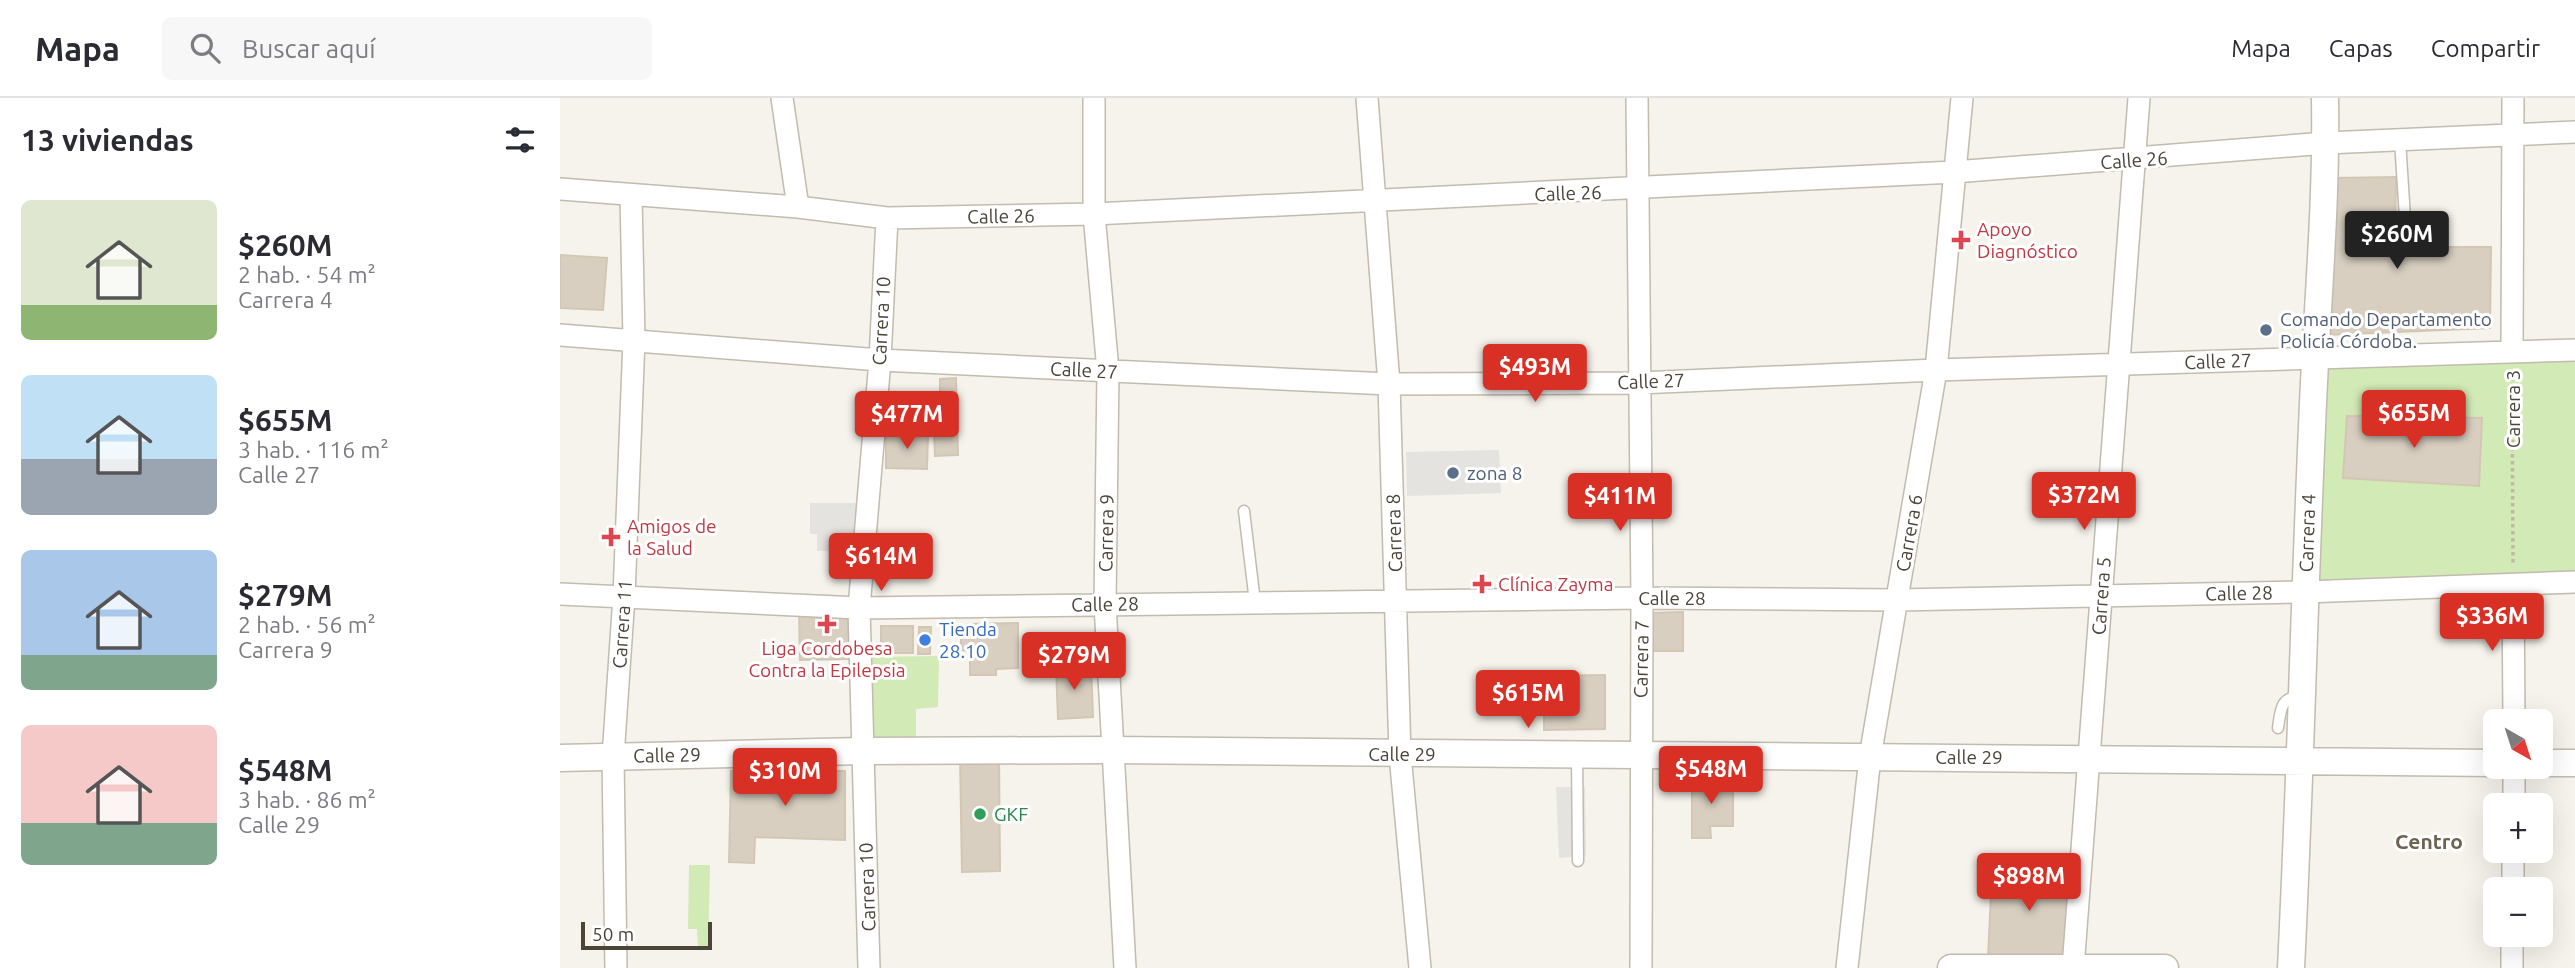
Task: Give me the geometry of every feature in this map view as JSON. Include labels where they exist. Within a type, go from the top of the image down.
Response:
[{"type":"street","points":[[782,98],[799,207]]},
{"type":"street","name":"Carrera 9","points":[[1094,98],[1094,214],[1108,371],[1105,604],[1125,968]]},
{"type":"street","name":"Carrera 8","points":[[1367,98],[1389,384],[1400,755],[1420,968]]},
{"type":"street","name":"Carrera 7","points":[[1637,98],[1642,598],[1642,968]]},
{"type":"street","name":"Carrera 6","points":[[1847,968],[1870,757],[1936,370],[1962,98]]},
{"type":"street","name":"Carrera 5","points":[[2073,968],[2116,365],[2139,98]]},
{"type":"street","name":"Carrera 4","points":[[2291,968],[2305,695],[2305,592],[2326,143],[2325,98]]},
{"type":"street","name":"Carrera 3","points":[[2512,350],[2513,98]]},
{"type":"street","name":"Calle 26","points":[[560,190],[799,207],[887,218],[1094,214],[1638,190],[2135,160],[2326,143],[2575,132]]},
{"type":"street","name":"Carrera 11","points":[[616,968],[613,757],[624,596],[634,339],[631,196]]},
{"type":"street","name":"Carrera 10","points":[[869,968],[859,608],[880,360],[887,218]]},
{"type":"street","name":"Calle 27","points":[[560,335],[880,360],[1389,384],[1639,383],[1936,370],[2575,350]]},
{"type":"street","name":"Calle 28","points":[[560,594],[859,608],[1642,598],[1897,600],[2305,592],[2575,582]]},
{"type":"street","points":[[2513,585],[2514,709]]},
{"type":"street","name":"Calle 29","points":[[560,758],[862,751],[1111,750],[1400,755],[1640,753],[2483,763]]},
{"type":"street","points":[[2553,763],[2575,763]]},
{"type":"street","points":[[2512,947],[2512,968]]},
{"type":"street","points":[[1951,968],[2165,968]]},
{"type":"lane","points":[[2400,140],[2405,218]]},
{"type":"lane","points":[[1244,511],[1255,602]]},
{"type":"lane","points":[[2278,728],[2281,702],[2286,697],[2305,695]]},
{"type":"lane","points":[[1577,754],[1578,861]]},
{"type":"path","name":"Carrera 3","points":[[2512,350],[2513,585]]},
{"type":"green space","points":[[2575,361],[2575,579],[2313,586],[2320,366]]},
{"type":"green space","points":[[939,656],[938,707],[916,709],[916,737],[870,738],[870,657]]},
{"type":"green space","points":[[689,865],[710,865],[708,950],[698,950],[697,929],[688,929]]},
{"type":"shaded area","name":"zona 8","points":[[1499,450],[1501,493],[1407,496],[1406,452]]},
{"type":"shaded area","points":[[810,503],[856,503],[855,550],[817,551],[817,534],[810,534]]},
{"type":"shaded area","points":[[1556,787],[1585,787],[1586,856],[1559,858]]},
{"type":"building","points":[[2396,177],[2395,247],[2491,247],[2490,328],[2327,335],[2333,178]]},
{"type":"building","points":[[560,255],[607,258],[603,310],[560,308]]},
{"type":"building","points":[[956,378],[958,455],[935,456],[933,408],[940,408],[940,379]]},
{"type":"building","points":[[2347,416],[2482,418],[2479,486],[2343,478]]},
{"type":"building","points":[[886,434],[928,435],[927,469],[886,468]]},
{"type":"building","points":[[848,609],[849,659],[800,660],[799,610]]},
{"type":"building","points":[[1683,612],[1683,651],[1649,651],[1648,613]]},
{"type":"building","points":[[1018,623],[1018,668],[996,669],[996,675],[970,675],[970,651],[961,650],[961,634],[967,634],[967,624]]},
{"type":"building","points":[[881,626],[913,626],[913,653],[881,653]]},
{"type":"building","points":[[919,627],[931,627],[930,654],[918,654]]},
{"type":"building","points":[[1091,665],[1093,717],[1058,719],[1056,667]]},
{"type":"building","points":[[1605,675],[1605,729],[1544,730],[1544,676]]},
{"type":"building","points":[[999,755],[1000,871],[962,872],[960,756]]},
{"type":"building","points":[[731,771],[845,771],[845,840],[755,837],[754,863],[729,862]]},
{"type":"building","points":[[1692,779],[1733,779],[1733,826],[1710,826],[1711,838],[1692,838]]},
{"type":"building","points":[[2073,869],[2064,957],[1988,958],[1992,871]]},
{"type":"place","name":"Apoyo Diagnóstico","points":[[1961,240]]},
{"type":"place","name":"Comando Departamento Policía Córdoba.","points":[[2266,330]]},
{"type":"place","name":"zona 8","points":[[1453,473]]},
{"type":"place","name":"Amigos de la Salud","points":[[611,537]]},
{"type":"place","name":"Clínica Zayma","points":[[1482,584]]},
{"type":"place","name":"Liga Cordobesa Contra la Epilepsia","points":[[827,624]]},
{"type":"place","name":"Tienda 28.10","points":[[925,640]]},
{"type":"place","name":"GKF","points":[[980,814]]},
{"type":"district","name":"Centro","points":[[2429,842]]}]
